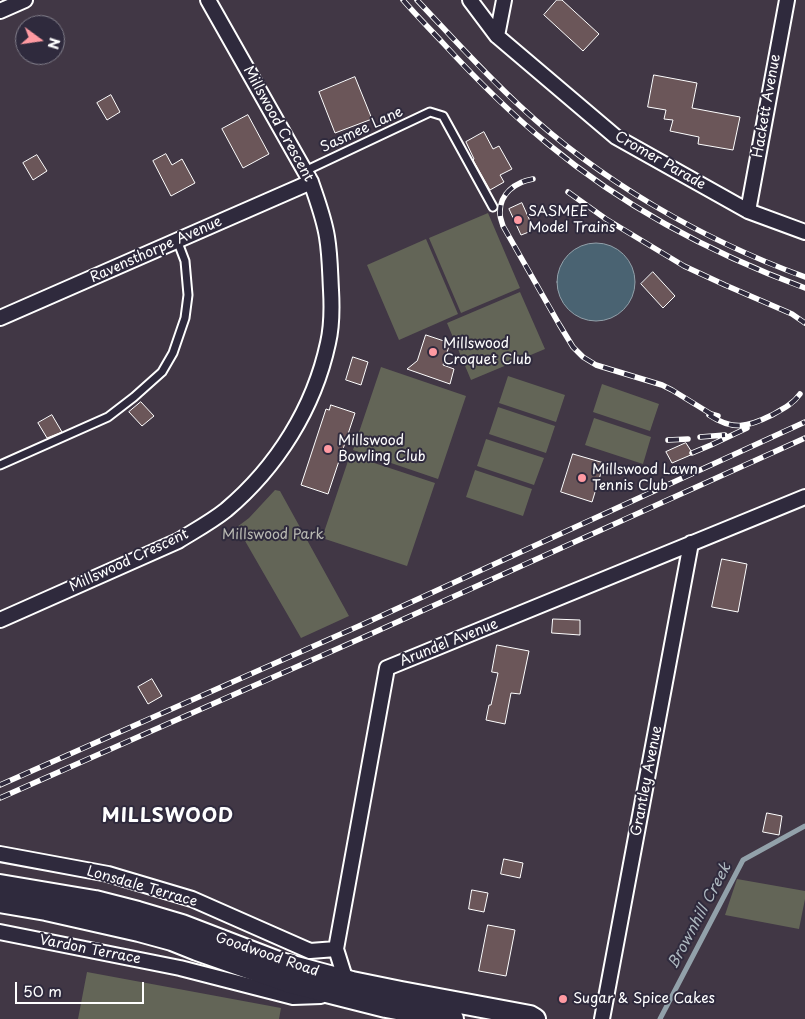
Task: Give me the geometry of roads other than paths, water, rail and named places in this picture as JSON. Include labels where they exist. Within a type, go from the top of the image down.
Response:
[{"type":"main road","name":"Goodwood Road","points":[[0,884],[95,901],[138,912],[190,928],[386,1006],[453,1019]]},
{"type":"main road","name":"Goodwood Road","points":[[0,902],[105,922],[172,940],[291,983],[410,994],[530,1016],[536,1019]]},
{"type":"street","points":[[0,11],[25,0]]},
{"type":"street","name":"Millswood Crescent","points":[[0,620],[178,541],[225,510],[247,491],[283,448],[311,396],[321,369],[328,342],[332,301],[327,236],[320,209],[308,176],[208,0]]},
{"type":"street","name":"Cromer Parade","points":[[470,0],[497,36],[616,137],[748,211],[805,232]]},
{"type":"street","points":[[497,36],[504,0]]},
{"type":"street","name":"Hackett Avenue","points":[[748,211],[786,0]]},
{"type":"street","name":"Ravensthorpe Avenue","points":[[0,318],[177,240],[308,176]]},
{"type":"street","name":"Arundel Avenue","points":[[342,988],[336,949],[387,668],[805,497]]},
{"type":"street","name":"Grantley Avenue","points":[[602,1019],[691,543]]},
{"type":"street","name":"Lonsdale Terrace","points":[[0,854],[118,877],[192,899],[310,951],[336,949]]},
{"type":"street","name":"Vardon Terrace","points":[[0,932],[180,968],[293,998],[342,988]]},
{"type":"street","points":[[180,968],[193,962],[197,950]]},
{"type":"lane","name":"Sasmee Lane","points":[[308,176],[430,112],[443,116],[493,207]]},
{"type":"lane","points":[[0,465],[108,417],[162,372],[173,353],[185,318],[188,295],[186,261],[177,240]]},
{"type":"water","points":[[588,243],[604,243],[618,249],[629,260],[635,274],[635,290],[629,304],[618,315],[604,321],[588,321],[574,315],[563,304],[557,290],[557,274],[563,260],[574,249]]},
{"type":"waterway","name":"Brownhill Creek","points":[[660,1019],[743,860],[805,826]]},
{"type":"railway","points":[[403,0],[493,95],[577,167],[670,227],[737,260],[805,288]]},
{"type":"railway","points":[[417,0],[520,106],[584,159],[654,206],[691,226],[729,245],[805,277]]},
{"type":"railway","points":[[533,179],[520,183],[509,190],[502,201],[500,217],[503,226],[573,347],[583,357],[596,365],[662,385],[711,414],[718,416]]},
{"type":"railway","points":[[568,192],[606,219],[684,266],[792,314],[805,323]]},
{"type":"railway","points":[[709,415],[726,423],[740,426],[755,422],[780,411],[800,394]]},
{"type":"railway","points":[[0,785],[359,626],[805,422]]},
{"type":"railway","points":[[692,453],[747,428]]},
{"type":"railway","points":[[700,437],[725,435]]},
{"type":"railway","points":[[0,798],[364,637],[805,438]]},
{"type":"railway","points":[[668,440],[688,439]]},
{"type":"place","name":"SASMEE Model Trains","points":[[518,220]]},
{"type":"place","name":"Millswood Croquet Club","points":[[433,352]]},
{"type":"place","name":"Millswood Bowling Club","points":[[328,449]]},
{"type":"place","name":"Millswood Lawn Tennis Club","points":[[582,478]]},
{"type":"place","name":"Sugar & Spice Cakes","points":[[563,999]]},
{"type":"district","name":"MILLSWOOD","points":[[168,817]]},
{"type":"park label","name":"Millswood Park","points":[[273,535]]}]
